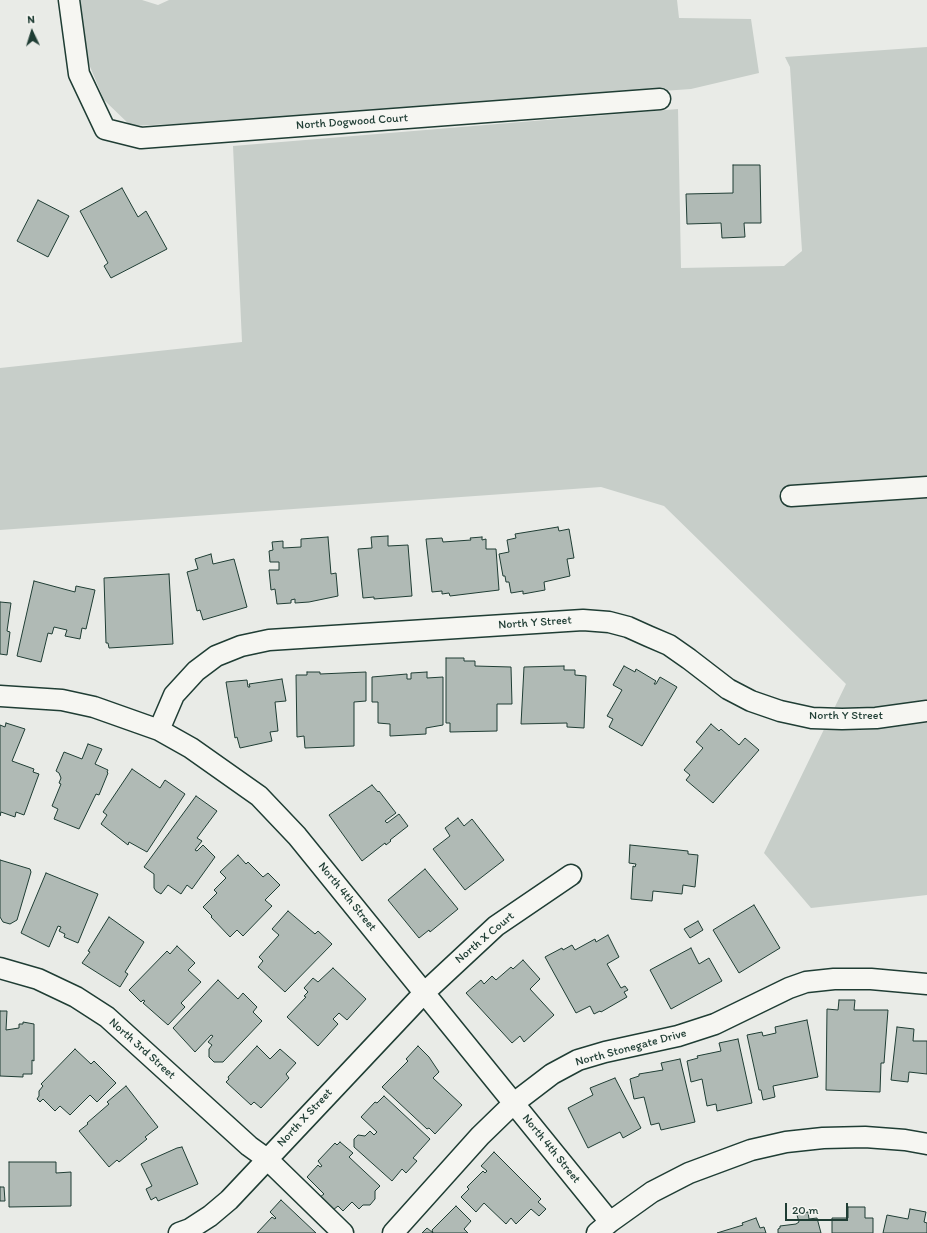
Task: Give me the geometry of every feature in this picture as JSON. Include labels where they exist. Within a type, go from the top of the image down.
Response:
[{"type":"street","name":"North Dogwood Court","points":[[69,0],[79,74],[105,129],[141,138],[660,99]]},
{"type":"street","points":[[791,496],[927,487]]},
{"type":"street","name":"North Y Street","points":[[159,730],[174,696],[196,671],[216,656],[241,646],[269,640],[583,620],[609,622],[628,627],[655,639],[689,659],[728,689],[751,701],[780,711],[812,718],[842,719],[876,718],[927,711]]},
{"type":"street","name":"North 4th Street","points":[[0,696],[62,700],[94,707],[159,730],[191,748],[260,796],[297,836],[514,1104],[604,1227]]},
{"type":"street","name":"North X Court","points":[[424,993],[496,926],[570,875]]},
{"type":"street","name":"North 3rd Street","points":[[0,968],[38,979],[76,997],[107,1017],[249,1146],[267,1159],[343,1233]]},
{"type":"street","name":"North Stonegate Drive","points":[[393,1233],[480,1136],[514,1104],[552,1074],[578,1060],[605,1052],[678,1036],[715,1024],[790,988],[806,982],[834,979],[871,979],[927,984]]},
{"type":"street","name":"North X Street","points":[[179,1233],[190,1229],[210,1216],[229,1200],[424,993]]},
{"type":"street","points":[[604,1227],[652,1192],[689,1173],[750,1150],[786,1142],[823,1138],[865,1137],[905,1140],[927,1144]]},
{"type":"shaded area","points":[[78,0],[142,0],[158,5],[169,0],[677,0],[679,18],[751,19],[759,73],[691,89],[234,121],[131,126],[104,100],[83,50]]},
{"type":"shaded area","points":[[927,47],[927,895],[811,908],[764,853],[846,684],[664,506],[601,487],[0,530],[0,368],[242,342],[233,146],[678,109],[681,268],[784,266],[802,251],[790,67],[785,57]]},
{"type":"building","points":[[733,165],[760,165],[761,223],[744,223],[745,237],[722,238],[721,223],[687,224],[686,194],[733,193]]},
{"type":"building","points":[[122,188],[138,217],[146,211],[167,249],[111,278],[104,266],[108,263],[80,211]]},
{"type":"building","points":[[38,200],[69,216],[48,257],[17,241]]},
{"type":"building","points":[[558,527],[559,531],[569,529],[574,558],[567,559],[570,576],[544,582],[545,590],[523,594],[523,591],[511,593],[509,582],[506,582],[505,576],[503,576],[499,554],[509,552],[507,540],[516,538],[515,534]]},
{"type":"building","points":[[388,536],[388,546],[408,545],[412,596],[374,599],[374,597],[363,598],[358,549],[372,548],[371,537]]},
{"type":"building","points":[[328,537],[331,574],[336,573],[338,596],[309,602],[295,603],[295,599],[291,600],[291,603],[277,604],[275,589],[271,590],[269,570],[279,570],[279,562],[270,562],[269,551],[273,550],[272,542],[283,541],[283,548],[301,547],[301,539]]},
{"type":"building","points":[[482,537],[482,540],[486,539],[486,549],[496,549],[499,590],[450,596],[449,593],[442,594],[442,591],[432,592],[426,539],[442,538],[443,542],[471,540],[470,538]]},
{"type":"building","points":[[211,554],[213,564],[234,559],[247,607],[203,620],[200,610],[197,611],[187,572],[198,569],[195,559]]},
{"type":"building","points":[[169,574],[173,644],[109,648],[108,643],[106,643],[104,578]]},
{"type":"building","points":[[34,581],[75,592],[76,586],[95,590],[86,629],[82,628],[80,639],[65,636],[67,630],[54,627],[52,634],[48,633],[41,662],[17,656]]},
{"type":"building","points":[[0,602],[11,603],[7,631],[10,632],[7,655],[0,654]]},
{"type":"building","points":[[446,658],[464,658],[464,661],[475,661],[475,666],[511,667],[512,704],[497,704],[497,731],[450,732],[450,723],[446,723]]},
{"type":"building","points":[[564,666],[564,670],[575,670],[575,675],[586,676],[584,728],[567,727],[567,723],[521,724],[524,667]]},
{"type":"building","points":[[624,666],[635,672],[636,669],[656,681],[654,684],[656,684],[660,677],[677,687],[642,746],[609,727],[613,719],[607,716],[622,690],[613,685]]},
{"type":"building","points":[[307,672],[320,672],[320,674],[366,672],[366,701],[354,702],[354,746],[305,748],[304,736],[297,737],[296,675],[307,675]]},
{"type":"building","points":[[427,672],[427,678],[443,677],[443,725],[426,728],[426,734],[390,736],[390,724],[378,723],[378,702],[372,702],[372,677],[407,674],[407,679],[411,679],[411,673]]},
{"type":"building","points":[[282,679],[286,701],[275,702],[278,731],[270,732],[272,741],[240,748],[237,737],[235,738],[226,682],[247,680],[248,687],[250,687],[249,684]]},
{"type":"building","points":[[6,723],[25,729],[12,761],[34,769],[33,772],[39,774],[24,815],[16,812],[15,817],[1,812],[0,816],[0,725],[5,727]]},
{"type":"building","points":[[711,724],[719,731],[721,729],[739,745],[745,738],[759,750],[713,803],[686,780],[690,775],[684,770],[703,748],[696,742]]},
{"type":"building","points":[[88,744],[102,749],[95,764],[108,770],[108,773],[99,795],[96,794],[79,829],[54,819],[58,809],[52,806],[61,784],[59,783],[61,778],[59,773],[56,771],[64,752],[82,759]]},
{"type":"building","points":[[132,769],[160,788],[165,780],[185,794],[147,852],[129,842],[128,845],[101,824],[107,815],[103,812]]},
{"type":"building","points":[[372,785],[378,792],[379,791],[396,813],[385,821],[387,823],[399,814],[408,826],[386,845],[385,843],[362,861],[329,815]]},
{"type":"building","points":[[196,796],[217,811],[197,838],[202,841],[195,850],[197,851],[203,845],[215,857],[192,889],[187,885],[181,894],[168,885],[161,894],[154,888],[154,874],[144,867]]},
{"type":"building","points":[[458,818],[464,826],[472,819],[504,860],[465,890],[433,849],[450,836],[445,828]]},
{"type":"building","points":[[630,845],[688,851],[688,854],[698,855],[695,887],[683,885],[682,894],[653,891],[652,901],[631,899],[633,866],[635,867],[636,864],[629,863]]},
{"type":"building","points":[[238,855],[246,864],[248,862],[263,877],[268,873],[280,885],[265,900],[272,906],[243,936],[237,930],[230,937],[203,907],[217,893],[214,890],[226,878],[220,872]]},
{"type":"building","points":[[0,860],[30,869],[31,872],[17,920],[10,924],[3,922],[0,917]]},
{"type":"building","points":[[425,869],[458,909],[430,932],[429,930],[419,938],[388,900]]},
{"type":"building","points":[[46,873],[98,894],[78,943],[64,937],[65,934],[59,931],[61,927],[58,926],[49,947],[21,933]]},
{"type":"building","points":[[754,905],[780,948],[739,973],[713,930]]},
{"type":"building","points":[[288,911],[315,934],[318,931],[332,944],[285,992],[258,967],[263,961],[259,957],[279,935],[272,929]]},
{"type":"building","points":[[109,917],[144,942],[125,972],[128,974],[120,987],[82,963],[90,952],[88,951]]},
{"type":"building","points":[[698,921],[703,930],[690,938],[684,929]]},
{"type":"building","points":[[608,935],[619,957],[607,964],[621,988],[625,986],[628,990],[624,992],[627,997],[601,1012],[600,1011],[594,1014],[590,1006],[576,1013],[545,957],[562,948],[563,950],[572,945],[575,950],[595,939],[596,942]]},
{"type":"building","points":[[177,946],[195,963],[188,970],[201,982],[181,1003],[185,1007],[168,1025],[143,1003],[145,1001],[143,1000],[141,1002],[129,990],[167,951],[170,954]]},
{"type":"building","points":[[691,948],[699,964],[709,958],[722,981],[671,1009],[650,970]]},
{"type":"building","points":[[523,960],[540,979],[530,989],[554,1015],[524,1042],[520,1036],[512,1043],[466,993],[481,980],[484,984],[492,976],[496,980],[511,967],[513,969]]},
{"type":"building","points":[[333,968],[366,999],[347,1020],[339,1013],[333,1019],[338,1024],[318,1046],[287,1017],[306,997],[304,996],[308,992],[304,988],[313,978],[318,982]]},
{"type":"building","points":[[218,980],[238,999],[243,993],[257,1007],[253,1012],[262,1021],[223,1062],[214,1062],[209,1057],[209,1049],[212,1045],[208,1042],[213,1036],[211,1035],[195,1052],[173,1028]]},
{"type":"building","points":[[839,1000],[855,1000],[854,1010],[888,1010],[884,1063],[881,1063],[880,1092],[826,1090],[827,1009],[838,1010]]},
{"type":"building","points":[[0,1011],[7,1011],[6,1030],[19,1028],[19,1024],[23,1024],[23,1022],[34,1024],[34,1061],[32,1060],[32,1074],[23,1074],[23,1077],[0,1076]]},
{"type":"building","points":[[807,1020],[818,1077],[773,1086],[775,1097],[763,1100],[761,1090],[759,1090],[747,1035],[762,1032],[763,1036],[776,1033],[775,1027]]},
{"type":"building","points":[[897,1027],[914,1029],[913,1041],[927,1041],[927,1074],[909,1072],[908,1082],[891,1080]]},
{"type":"building","points":[[738,1039],[752,1103],[717,1111],[716,1104],[707,1106],[702,1079],[691,1082],[687,1061],[698,1058],[697,1056],[721,1051],[719,1043]]},
{"type":"building","points":[[257,1046],[270,1059],[280,1049],[296,1063],[286,1074],[289,1078],[261,1108],[254,1102],[251,1105],[226,1082],[229,1079],[228,1077]]},
{"type":"building","points":[[418,1046],[429,1057],[439,1072],[433,1078],[462,1105],[435,1134],[429,1128],[427,1129],[382,1087],[408,1061],[406,1059]]},
{"type":"building","points":[[75,1049],[91,1064],[94,1061],[116,1083],[97,1102],[90,1095],[70,1115],[60,1106],[55,1111],[43,1099],[40,1102],[37,1099],[39,1096],[39,1091],[43,1086],[41,1084]]},
{"type":"building","points":[[680,1059],[695,1122],[661,1130],[659,1123],[651,1125],[644,1097],[634,1099],[630,1079],[639,1076],[639,1074],[663,1070],[661,1063]]},
{"type":"building","points":[[615,1078],[641,1128],[623,1138],[620,1132],[588,1148],[568,1108],[593,1095],[590,1088]]},
{"type":"building","points":[[126,1086],[158,1127],[145,1137],[147,1139],[119,1162],[117,1160],[109,1167],[79,1131],[109,1104],[107,1102]]},
{"type":"building","points":[[384,1096],[430,1139],[413,1158],[417,1161],[406,1173],[402,1169],[392,1181],[354,1147],[354,1139],[358,1135],[365,1136],[370,1131],[374,1135],[377,1132],[361,1117],[375,1102],[377,1103]]},
{"type":"building","points":[[340,1142],[353,1153],[349,1157],[380,1186],[375,1191],[375,1199],[370,1205],[363,1205],[359,1209],[352,1202],[343,1211],[338,1206],[333,1210],[320,1197],[324,1194],[307,1177],[318,1165],[320,1167],[322,1166],[318,1161],[335,1143],[337,1145]]},
{"type":"building","points":[[182,1147],[198,1184],[158,1201],[156,1197],[151,1200],[146,1189],[152,1186],[141,1164]]},
{"type":"building","points":[[494,1152],[541,1199],[538,1202],[546,1209],[539,1216],[531,1209],[516,1224],[511,1218],[506,1224],[484,1203],[476,1212],[461,1197],[469,1189],[467,1187],[483,1171],[485,1173],[487,1171],[481,1166]]},
{"type":"building","points":[[9,1162],[56,1162],[56,1173],[71,1172],[71,1206],[9,1207]]},
{"type":"building","points":[[0,1187],[4,1187],[5,1201],[0,1201]]},
{"type":"building","points":[[281,1200],[316,1233],[257,1233],[272,1217],[275,1219],[276,1218],[270,1212]]},
{"type":"building","points":[[456,1206],[471,1221],[464,1229],[468,1233],[433,1233],[432,1230]]},
{"type":"building","points":[[848,1207],[865,1207],[865,1218],[873,1218],[873,1233],[832,1233],[832,1218],[848,1218]]},
{"type":"building","points":[[910,1209],[926,1212],[924,1222],[927,1223],[927,1233],[883,1233],[887,1215],[908,1219]]},
{"type":"building","points":[[808,1212],[809,1219],[817,1218],[821,1233],[778,1233],[780,1226],[796,1224],[799,1222],[797,1215]]},
{"type":"building","points":[[756,1218],[760,1228],[764,1227],[766,1233],[717,1233],[743,1225],[742,1223]]},
{"type":"building","points":[[427,1228],[433,1233],[422,1233]]}]
